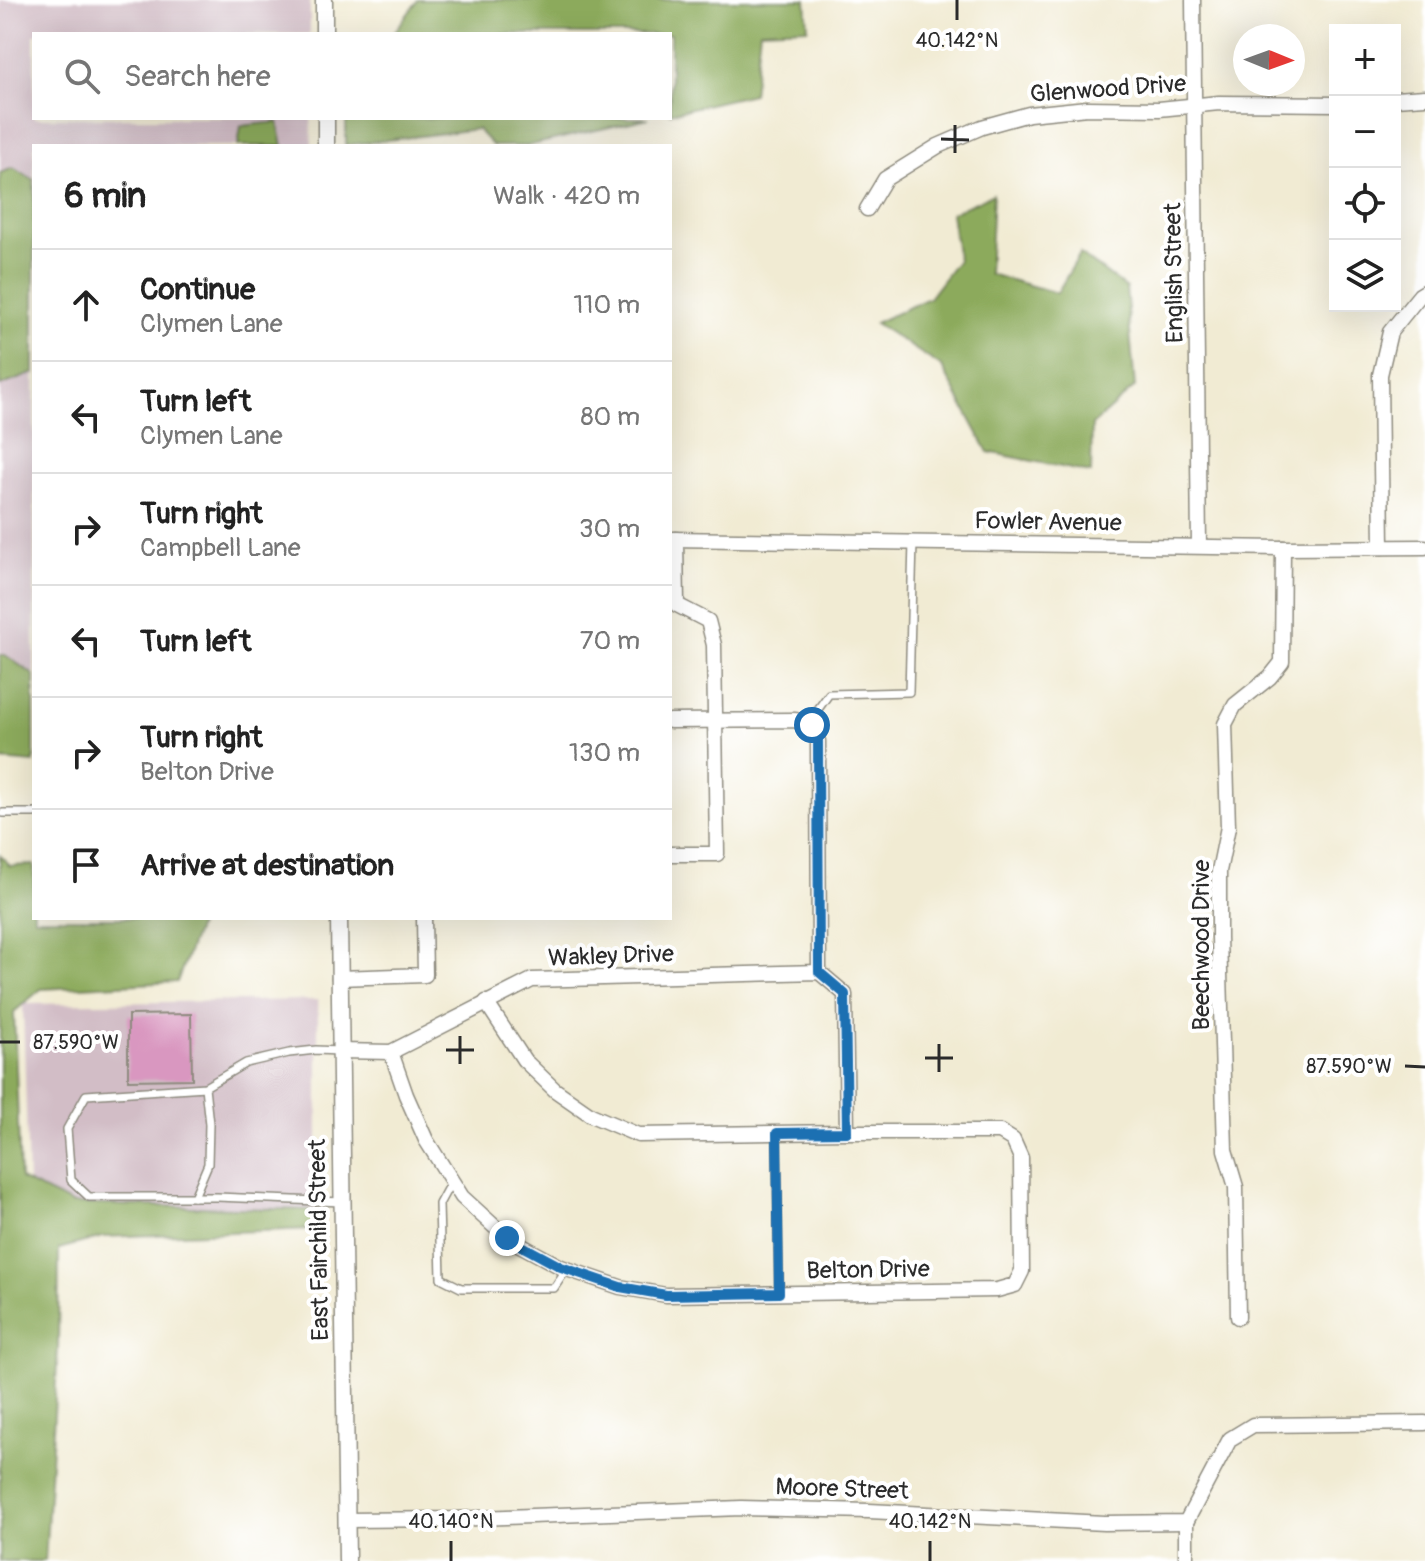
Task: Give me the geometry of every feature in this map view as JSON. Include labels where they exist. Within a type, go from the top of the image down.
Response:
[{"type":"street","points":[[324,0],[324,32]]},
{"type":"street","name":"English Street","points":[[1193,0],[1199,546]]},
{"type":"street","points":[[1401,99],[1425,97]]},
{"type":"street","name":"Glenwood Drive","points":[[867,209],[885,179],[938,146],[982,127],[1029,114],[1087,108],[1159,109],[1219,103],[1329,104]]},
{"type":"street","points":[[326,120],[326,144]]},
{"type":"street","points":[[1382,547],[1380,375],[1390,332],[1425,292]]},
{"type":"street","points":[[672,854],[717,854],[714,645],[708,621],[674,606],[673,539]]},
{"type":"street","name":"Fowler Avenue","points":[[673,539],[1283,548],[1425,547]]},
{"type":"street","name":"Beechwood Drive","points":[[1238,1317],[1236,1187],[1225,1150],[1219,937],[1219,871],[1228,827],[1225,724],[1235,705],[1270,677],[1282,662],[1283,548]]},
{"type":"street","points":[[486,1002],[524,1060],[555,1090],[591,1115],[638,1135],[847,1132],[845,994],[819,972],[818,741],[810,725],[795,720],[672,721]]},
{"type":"street","name":"East Fairchild Street","points":[[339,920],[347,1561]]},
{"type":"street","points":[[339,978],[425,975],[424,920]]},
{"type":"street","name":"Wakley Drive","points":[[340,1051],[391,1052],[532,980],[819,972]]},
{"type":"street","name":"Belton Drive","points":[[391,1052],[426,1140],[462,1197],[507,1238],[567,1269],[620,1287],[666,1295],[997,1290],[1015,1285],[1022,1271],[1021,1158],[1013,1140],[1000,1132],[847,1132]]},
{"type":"street","points":[[1186,1561],[1186,1522],[1230,1439],[1253,1425],[1425,1423]]},
{"type":"street","name":"Moore Street","points":[[347,1520],[741,1508],[1104,1523],[1186,1522]]},
{"type":"lane","points":[[810,725],[829,694],[909,692],[913,542]]},
{"type":"lane","points":[[3,813],[32,813]]},
{"type":"lane","points":[[340,1051],[289,1053],[246,1063],[205,1087],[86,1095],[67,1129],[71,1180],[89,1197],[342,1202]]},
{"type":"lane","points":[[194,1197],[208,1164],[209,1124],[205,1087]]},
{"type":"lane","points":[[777,1133],[779,1293]]},
{"type":"lane","points":[[452,1180],[439,1204],[441,1278],[461,1288],[554,1288],[567,1269]]},
{"type":"shaded area","points":[[0,0],[310,0],[310,32],[32,32],[32,120],[311,120],[312,144],[283,144],[278,122],[241,126],[238,144],[32,144],[32,179],[13,168],[0,173]]},
{"type":"shaded area","points":[[32,374],[32,674],[5,655],[0,655],[0,386]]},
{"type":"shaded area","points":[[318,1000],[318,1210],[72,1204],[28,1183],[23,1004]]},
{"type":"green space","points":[[418,0],[806,0],[808,28],[760,30],[753,94],[672,113],[672,32],[394,32]]},
{"type":"green space","points":[[346,120],[640,120],[536,144],[491,144],[477,129],[346,144]]},
{"type":"green space","points":[[278,122],[283,144],[238,144],[241,126]]},
{"type":"green space","points":[[13,168],[32,179],[32,374],[0,386],[0,173]]},
{"type":"green space","points":[[993,194],[989,274],[1057,293],[1080,254],[1126,288],[1135,387],[1092,425],[1091,473],[988,452],[942,367],[875,323],[929,298],[958,260],[951,213]]},
{"type":"green space","points":[[0,655],[5,655],[32,674],[32,763],[0,760]]},
{"type":"green space","points":[[0,855],[10,866],[32,865],[32,920],[200,920],[177,982],[41,989],[14,1012],[20,1179],[72,1204],[318,1210],[314,1229],[103,1237],[59,1249],[58,1349],[45,1561],[0,1561]]},
{"type":"building","points":[[191,1014],[192,1079],[128,1080],[128,1015]]},
{"type":"route","points":[[507,1238],[561,1267],[620,1287],[666,1295],[779,1293],[777,1133],[847,1132],[845,994],[819,972],[818,741],[812,725]]}]
